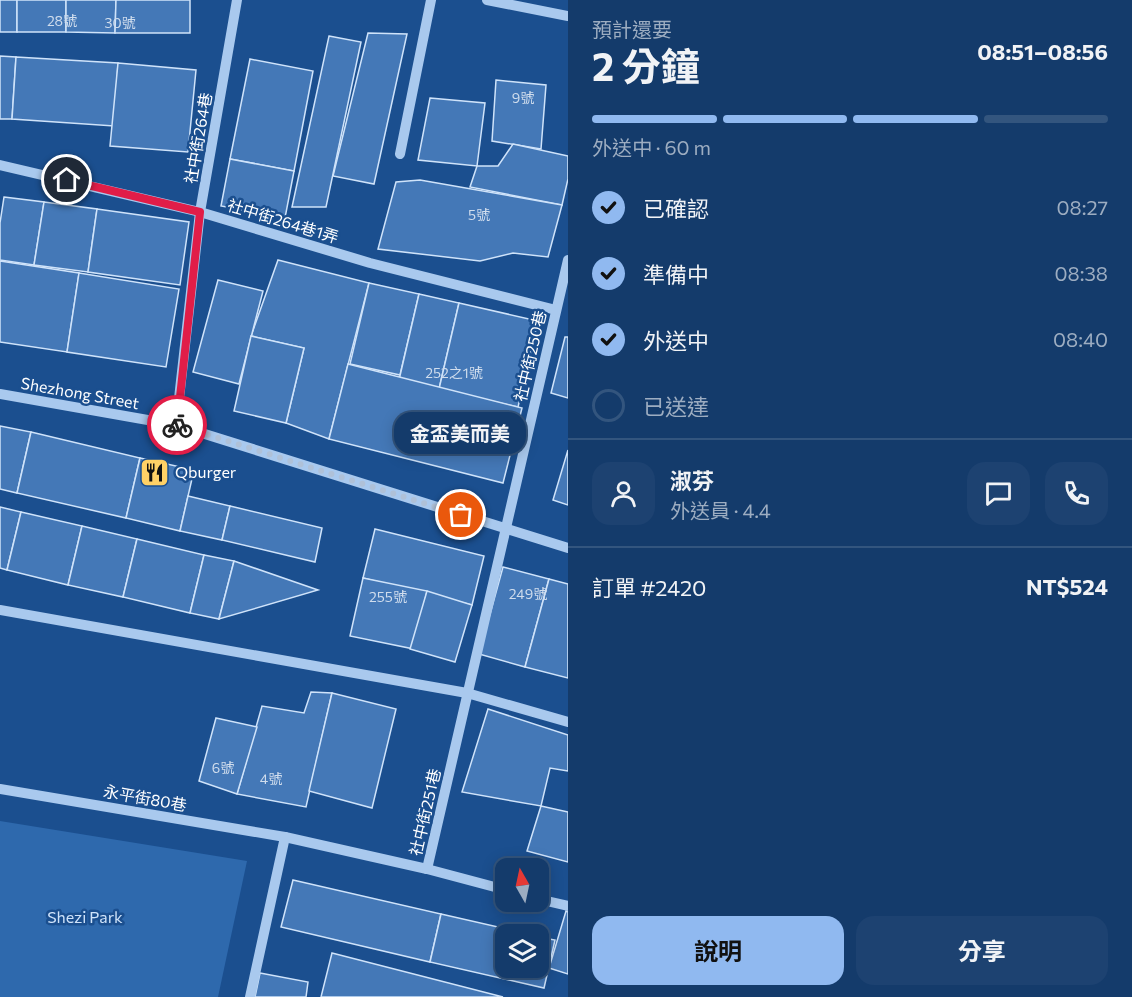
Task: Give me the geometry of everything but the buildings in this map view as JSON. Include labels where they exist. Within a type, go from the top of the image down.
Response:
[{"type":"street","name":"社中街264巷","points":[[176,425],[200,212],[237,0]]},
{"type":"street","points":[[400,154],[430,0]]},
{"type":"street","points":[[487,0],[568,16]]},
{"type":"street","name":"社中街264巷1弄","points":[[0,165],[200,212],[370,262],[556,310]]},
{"type":"street","name":"社中街250巷","points":[[505,529],[568,260]]},
{"type":"street","name":"Shezhong Street","points":[[0,394],[176,425],[568,548]]},
{"type":"street","name":"社中街251巷","points":[[285,837],[427,869],[505,529]]},
{"type":"street","points":[[0,610],[467,693],[568,722]]},
{"type":"street","name":"永平街80巷","points":[[0,789],[285,837]]},
{"type":"street","points":[[250,997],[285,837]]},
{"type":"street","points":[[427,869],[495,887]]},
{"type":"street","points":[[549,901],[568,906]]},
{"type":"green space","name":"Shezi Park","points":[[0,821],[247,861],[218,997],[0,997]]},
{"type":"way so far","points":[[177,425],[461,515]]},
{"type":"place","name":"Qburger","points":[[154,472]]},
{"type":"place","name":"金盃美而美","points":[[461,515]]},
{"type":"route","points":[[67,180],[200,212],[177,425]]}]
